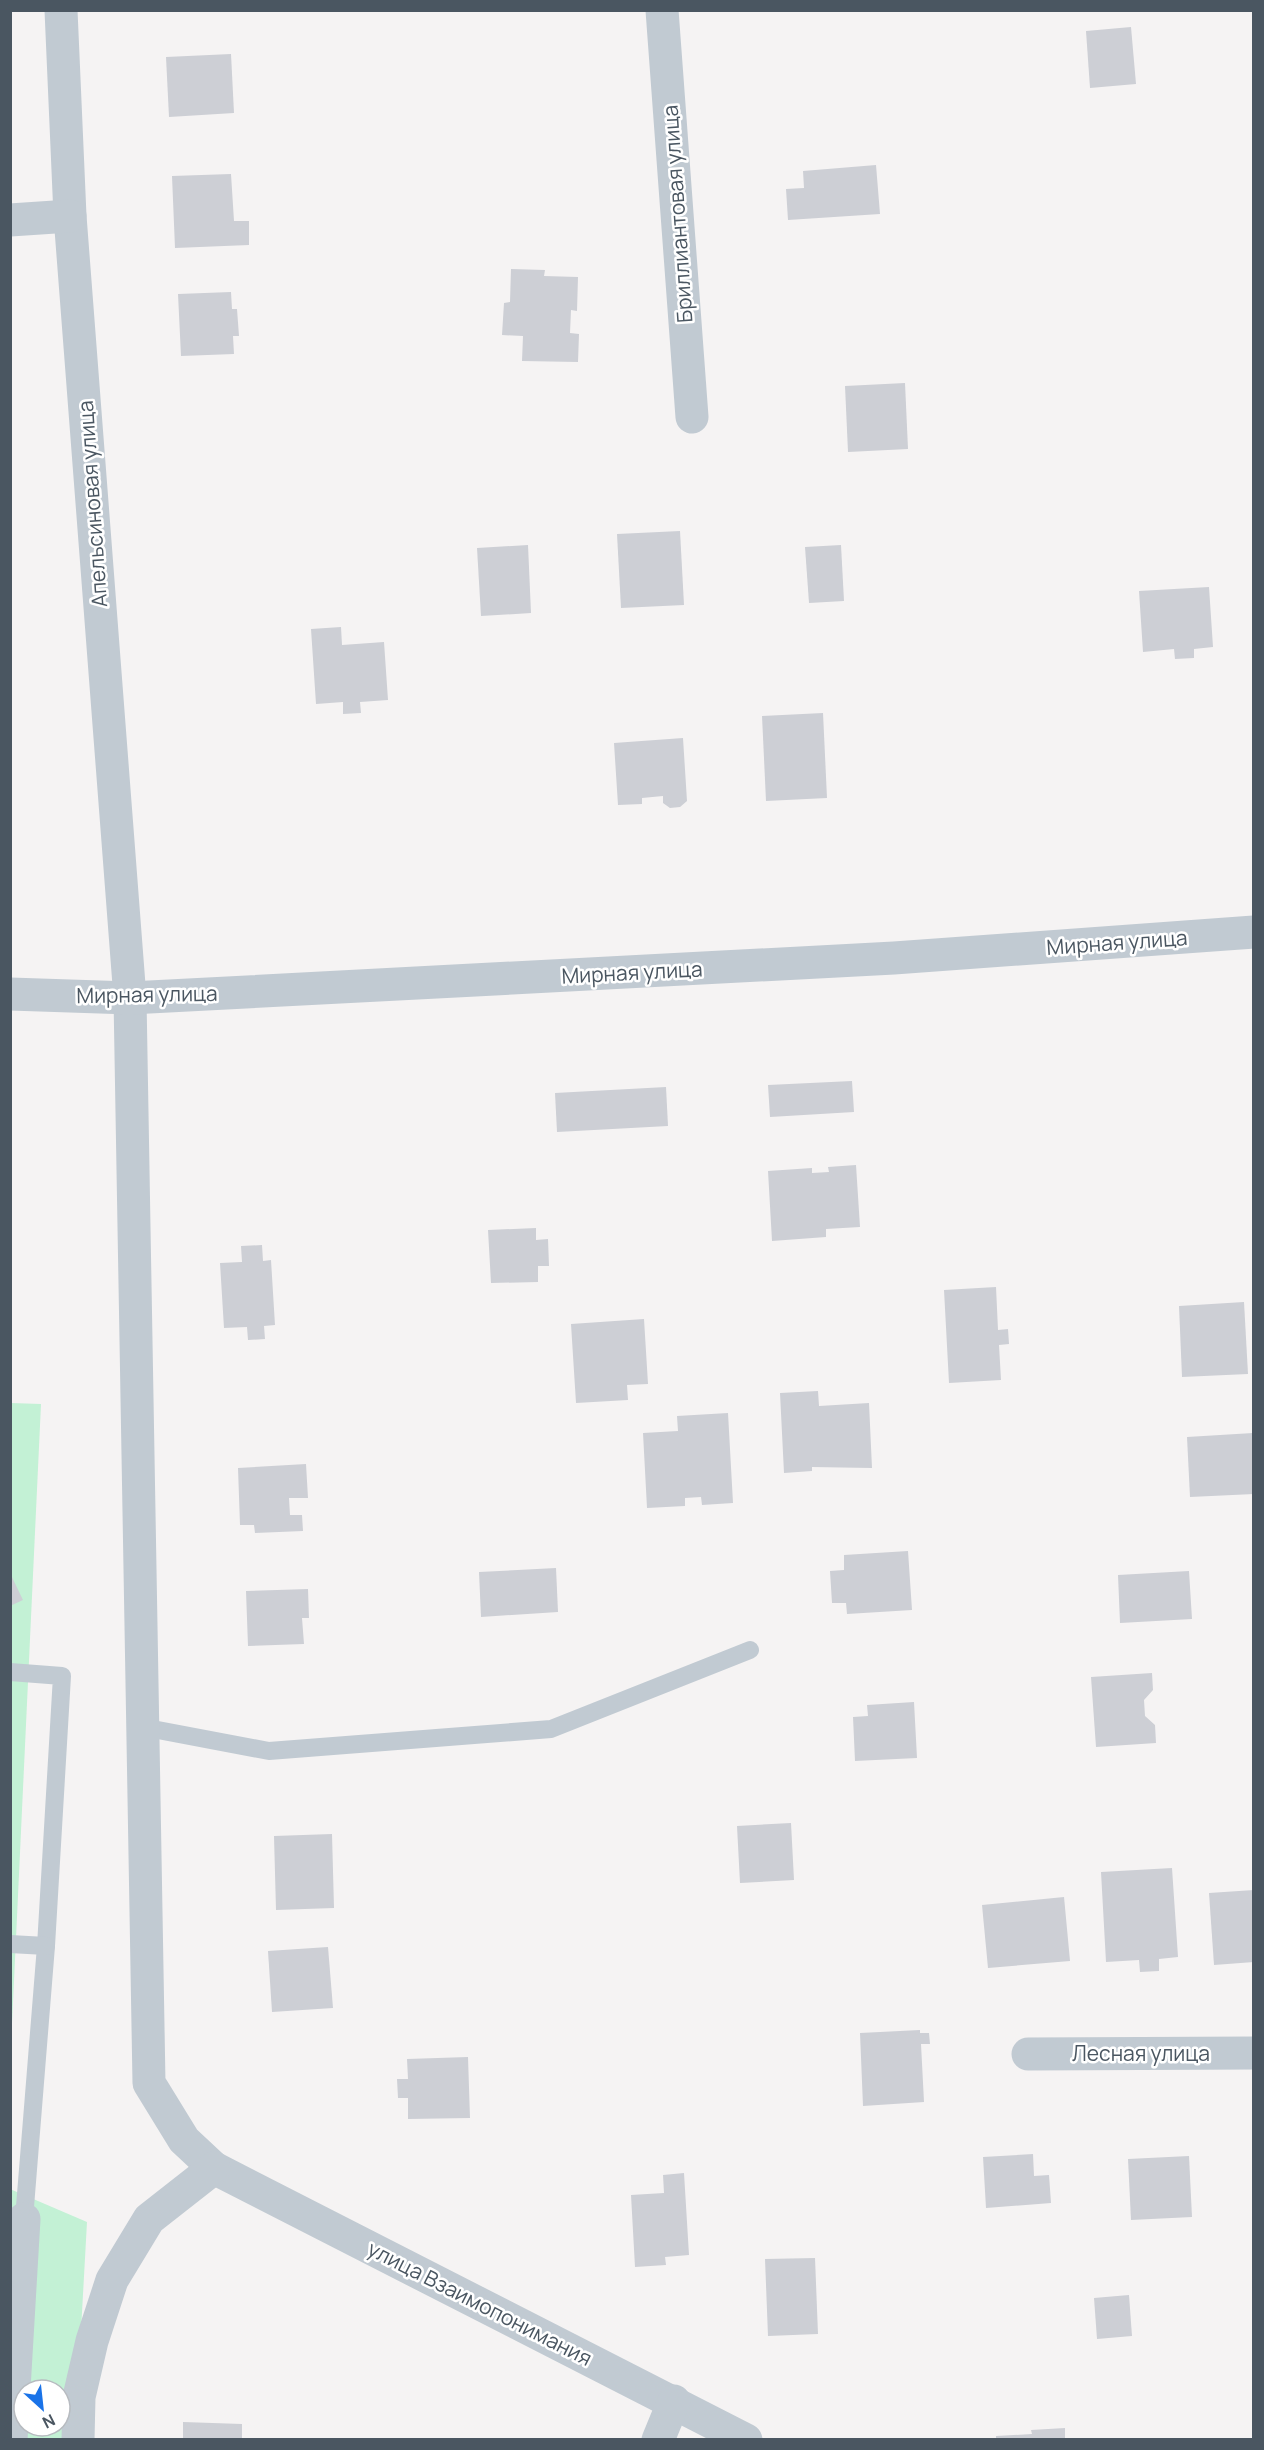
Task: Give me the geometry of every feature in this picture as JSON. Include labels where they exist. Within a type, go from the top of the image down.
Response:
[{"type":"street","name":"Апельсиновая улица","points":[[61,10],[70,216],[130,998],[142,1727]]},
{"type":"street","name":"Бриллиантовая улица","points":[[662,10],[692,417]]},
{"type":"street","points":[[10,220],[70,216]]},
{"type":"street","name":"Мирная улица","points":[[10,994],[130,998],[894,958],[1254,932]]},
{"type":"street","name":"улица Взаимопонимания","points":[[142,1727],[149,2083],[184,2140],[214,2168],[746,2439]]},
{"type":"street","name":"Лесная улица","points":[[1028,2054],[1254,2053]]},
{"type":"street","points":[[78,2439],[80,2397],[87,2363],[112,2280],[149,2219],[214,2168]]},
{"type":"street","points":[[11,2439],[17,2219]]},
{"type":"street","points":[[658,2439],[674,2401]]},
{"type":"lane","points":[[142,1727],[269,1751],[551,1729],[750,1650]]},
{"type":"lane","points":[[10,1672],[62,1676],[46,1946],[17,2219]]},
{"type":"lane","points":[[10,1944],[46,1946]]},
{"type":"green space","points":[[11,1403],[41,1404],[11,2045]]},
{"type":"green space","points":[[10,2189],[87,2222],[75,2439],[11,2439]]},
{"type":"building","points":[[1131,27],[1136,84],[1090,88],[1086,31]]},
{"type":"building","points":[[231,54],[234,113],[169,117],[166,57]]},
{"type":"building","points":[[876,165],[880,214],[788,220],[786,189],[804,188],[803,171]]},
{"type":"building","points":[[231,174],[234,221],[249,221],[249,245],[175,248],[172,176]]},
{"type":"building","points":[[511,269],[545,270],[544,276],[578,277],[577,311],[571,310],[570,333],[579,334],[578,362],[522,361],[523,336],[502,335],[504,303],[510,302]]},
{"type":"building","points":[[231,292],[232,309],[237,309],[239,336],[233,336],[234,354],[181,356],[178,294]]},
{"type":"building","points":[[905,383],[908,449],[848,452],[845,386]]},
{"type":"building","points":[[680,531],[684,605],[621,608],[617,534]]},
{"type":"building","points":[[528,545],[531,613],[481,616],[477,548]]},
{"type":"building","points":[[841,545],[844,601],[809,603],[805,547]]},
{"type":"building","points":[[1209,587],[1213,647],[1194,649],[1194,658],[1175,659],[1174,649],[1143,652],[1139,591]]},
{"type":"building","points":[[341,627],[342,645],[384,642],[388,700],[360,702],[361,713],[343,714],[343,702],[316,704],[311,629]]},
{"type":"building","points":[[823,713],[827,798],[766,801],[762,716]]},
{"type":"building","points":[[683,738],[687,801],[680,807],[670,808],[663,803],[663,796],[642,798],[642,804],[618,805],[614,743]]},
{"type":"building","points":[[852,1081],[854,1112],[770,1117],[768,1085]]},
{"type":"building","points":[[666,1087],[668,1126],[557,1132],[555,1093]]},
{"type":"building","points":[[856,1165],[860,1227],[826,1229],[826,1237],[772,1241],[768,1171],[812,1168],[812,1173],[829,1172],[828,1167]]},
{"type":"building","points":[[536,1228],[536,1240],[548,1239],[549,1266],[538,1266],[538,1282],[491,1283],[488,1230]]},
{"type":"building","points":[[262,1245],[263,1261],[271,1260],[275,1325],[264,1326],[265,1339],[248,1340],[247,1327],[224,1328],[220,1263],[242,1262],[241,1246]]},
{"type":"building","points":[[996,1287],[998,1330],[1008,1329],[1009,1344],[999,1345],[1001,1380],[949,1383],[944,1290]]},
{"type":"building","points":[[1244,1302],[1248,1374],[1182,1377],[1179,1306]]},
{"type":"building","points":[[644,1319],[648,1384],[627,1385],[628,1400],[576,1403],[571,1324]]},
{"type":"building","points":[[818,1391],[819,1406],[869,1403],[872,1468],[812,1467],[812,1471],[784,1473],[780,1393]]},
{"type":"building","points":[[728,1413],[733,1503],[702,1505],[701,1497],[685,1498],[685,1506],[647,1508],[643,1433],[678,1431],[677,1416]]},
{"type":"building","points":[[1253,1433],[1254,1494],[1190,1497],[1187,1437]]},
{"type":"building","points":[[306,1464],[308,1498],[289,1498],[290,1515],[302,1515],[303,1531],[255,1533],[254,1525],[240,1525],[238,1468]]},
{"type":"building","points":[[908,1551],[912,1610],[847,1614],[846,1603],[832,1603],[830,1571],[844,1570],[844,1555]]},
{"type":"building","points":[[556,1568],[558,1612],[481,1617],[479,1572]]},
{"type":"building","points":[[1189,1571],[1192,1619],[1120,1623],[1118,1575]]},
{"type":"building","points":[[10,1573],[23,1600],[10,1606]]},
{"type":"building","points":[[308,1589],[309,1618],[302,1618],[304,1644],[248,1646],[246,1591]]},
{"type":"building","points":[[1152,1673],[1153,1690],[1144,1700],[1145,1716],[1155,1725],[1156,1743],[1096,1747],[1091,1677]]},
{"type":"building","points":[[914,1702],[917,1758],[855,1761],[853,1717],[868,1716],[867,1705]]},
{"type":"building","points":[[791,1823],[794,1880],[740,1883],[737,1826]]},
{"type":"building","points":[[332,1834],[334,1908],[276,1910],[274,1836]]},
{"type":"building","points":[[1172,1868],[1178,1957],[1159,1959],[1159,1971],[1140,1972],[1139,1960],[1106,1962],[1101,1872]]},
{"type":"building","points":[[1254,1890],[1254,1962],[1214,1965],[1209,1893]]},
{"type":"building","points":[[1064,1897],[1070,1961],[988,1968],[982,1905]]},
{"type":"building","points":[[328,1947],[333,2008],[272,2012],[268,1951]]},
{"type":"building","points":[[920,2030],[920,2033],[929,2033],[930,2044],[921,2044],[924,2102],[863,2106],[860,2033]]},
{"type":"building","points":[[468,2057],[470,2118],[408,2119],[408,2098],[398,2098],[397,2079],[408,2079],[407,2059]]},
{"type":"building","points":[[1033,2154],[1034,2176],[1049,2175],[1051,2203],[986,2208],[983,2157]]},
{"type":"building","points":[[1189,2156],[1192,2217],[1131,2220],[1128,2159]]},
{"type":"building","points":[[684,2173],[689,2255],[665,2257],[666,2265],[635,2267],[631,2195],[664,2193],[663,2175]]},
{"type":"building","points":[[815,2258],[818,2334],[768,2336],[765,2259]]},
{"type":"building","points":[[1129,2295],[1132,2336],[1097,2339],[1094,2298]]},
{"type":"building","points":[[183,2422],[242,2424],[242,2440],[183,2440]]},
{"type":"building","points":[[1065,2428],[1065,2440],[996,2440],[996,2436],[1032,2434],[1031,2430]]}]
